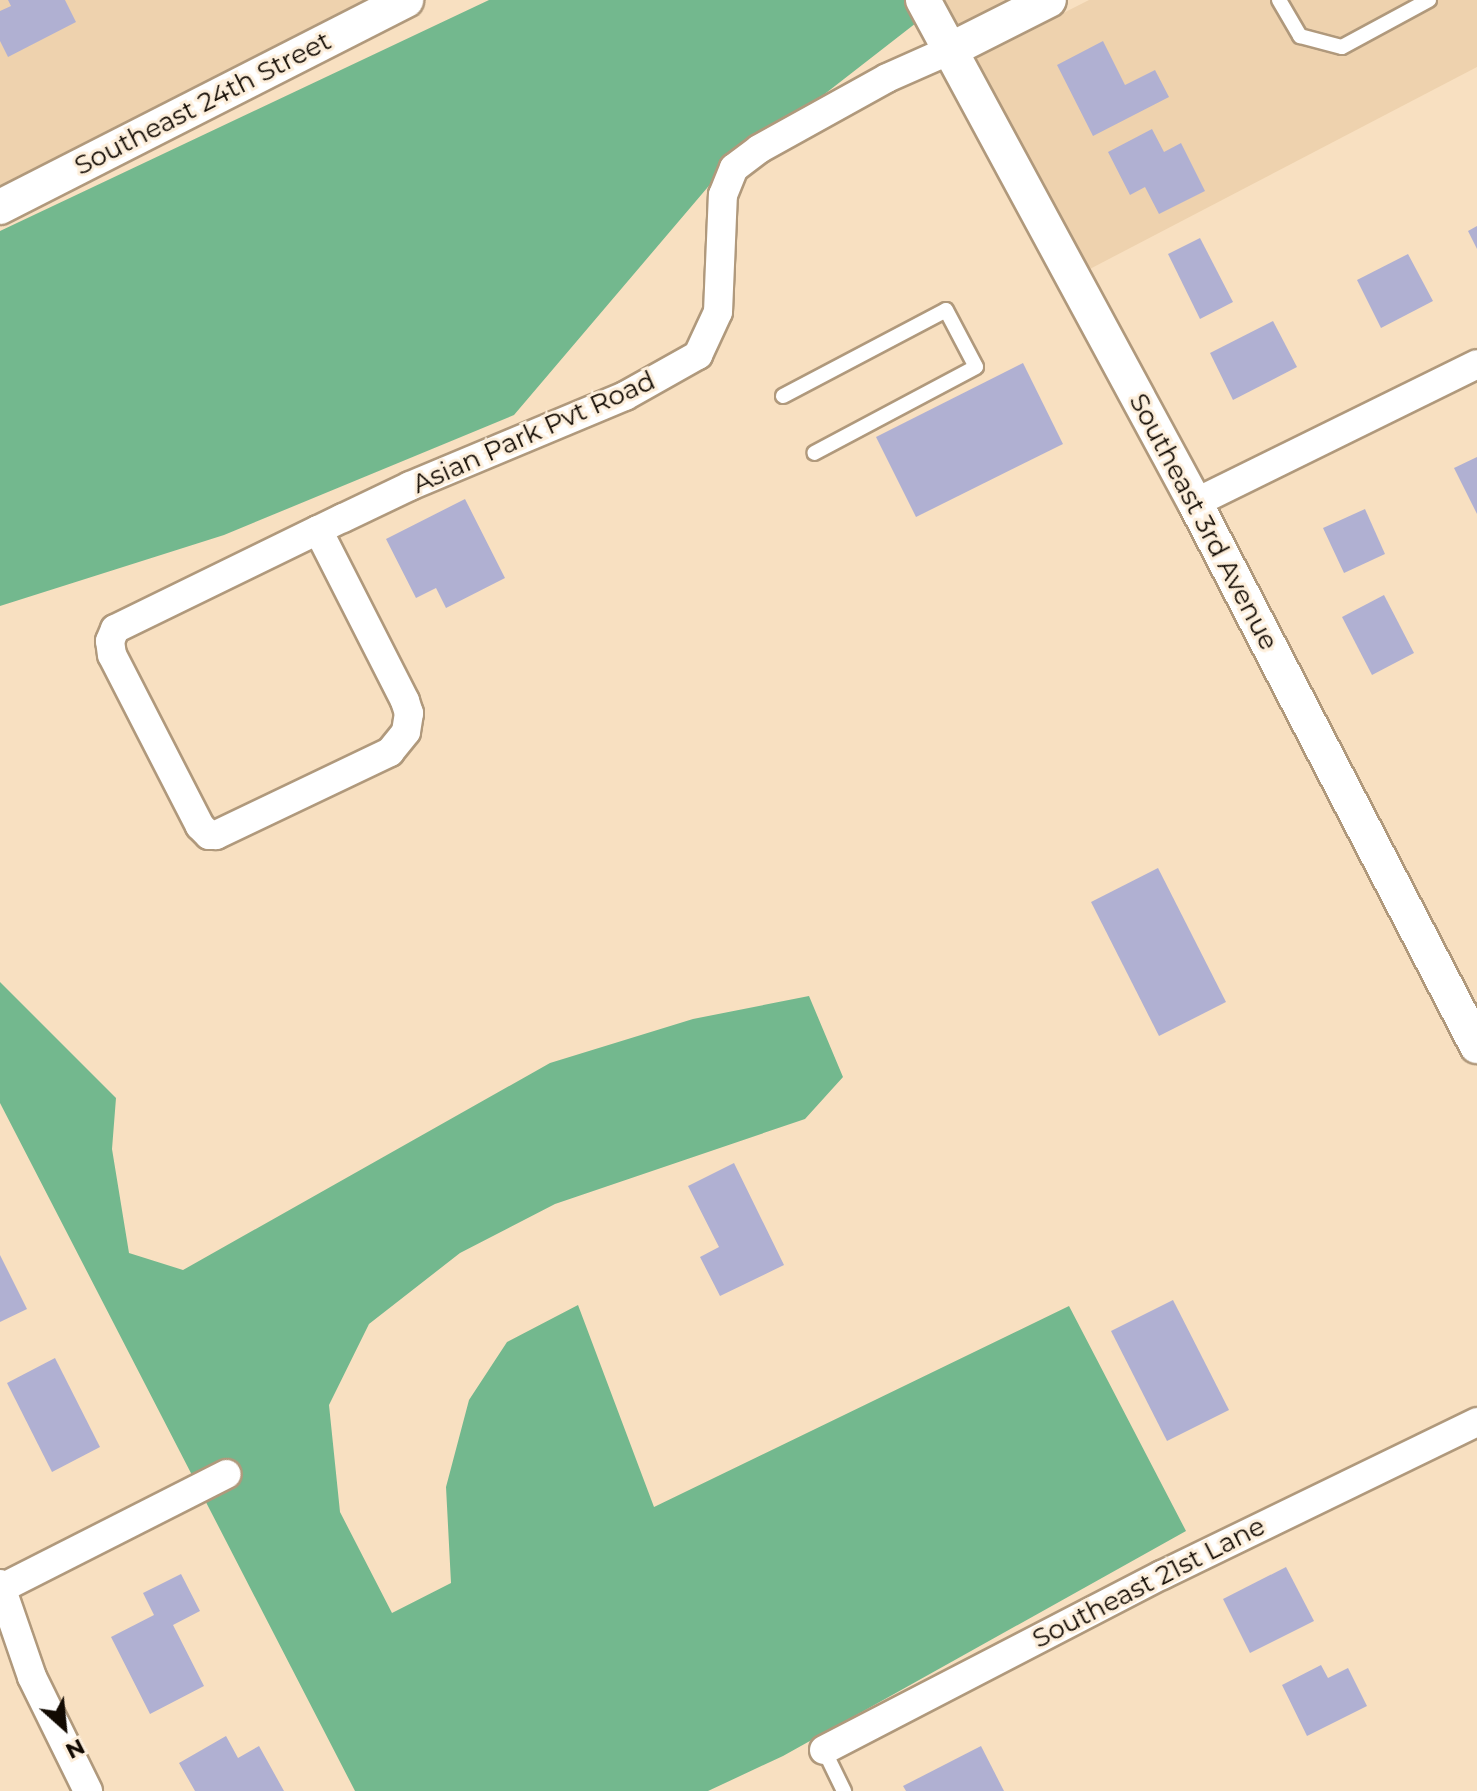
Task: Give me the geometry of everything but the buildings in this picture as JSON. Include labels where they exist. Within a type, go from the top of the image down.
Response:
[{"type":"street","name":"Southeast 24th Street","points":[[0,207],[406,0]]},
{"type":"street","name":"Southeast 3rd Avenue","points":[[923,0],[1195,503],[1477,1046]]},
{"type":"street","points":[[948,51],[1049,0]]},
{"type":"street","name":"Asian Park Pvt Road","points":[[318,530],[405,701],[409,713],[406,732],[390,752],[216,835],[209,835],[200,826],[112,655],[110,641],[115,629],[318,530],[410,486],[571,421],[660,379],[698,355],[718,312],[723,195],[734,168],[759,149],[887,78],[948,51]]},
{"type":"street","points":[[1195,503],[1477,364]]},
{"type":"street","name":"Southeast 21st Lane","points":[[824,1750],[1162,1575],[1477,1422]]},
{"type":"street","points":[[88,1791],[32,1677],[1,1587],[227,1474]]},
{"type":"lane","points":[[1279,0],[1300,36],[1342,47],[1429,0]]},
{"type":"lane","points":[[783,396],[946,310],[976,367],[814,453]]},
{"type":"lane","points":[[824,1750],[844,1791]]},
{"type":"shaded area","points":[[0,0],[366,0],[0,187]]},
{"type":"shaded area","points":[[941,0],[1008,0],[955,27]]},
{"type":"shaded area","points":[[1089,0],[1477,0],[1477,67],[1086,271],[971,60]]},
{"type":"green space","points":[[489,0],[905,0],[916,23],[713,181],[514,415],[224,535],[0,606],[0,231]]},
{"type":"green space","points":[[0,982],[116,1098],[112,1149],[129,1253],[183,1270],[550,1063],[693,1019],[809,996],[843,1077],[805,1119],[555,1204],[460,1253],[369,1324],[329,1405],[340,1512],[392,1613],[451,1583],[446,1487],[469,1400],[507,1342],[578,1305],[654,1507],[1069,1306],[1186,1531],[783,1756],[708,1791],[355,1791],[0,1103]]}]
